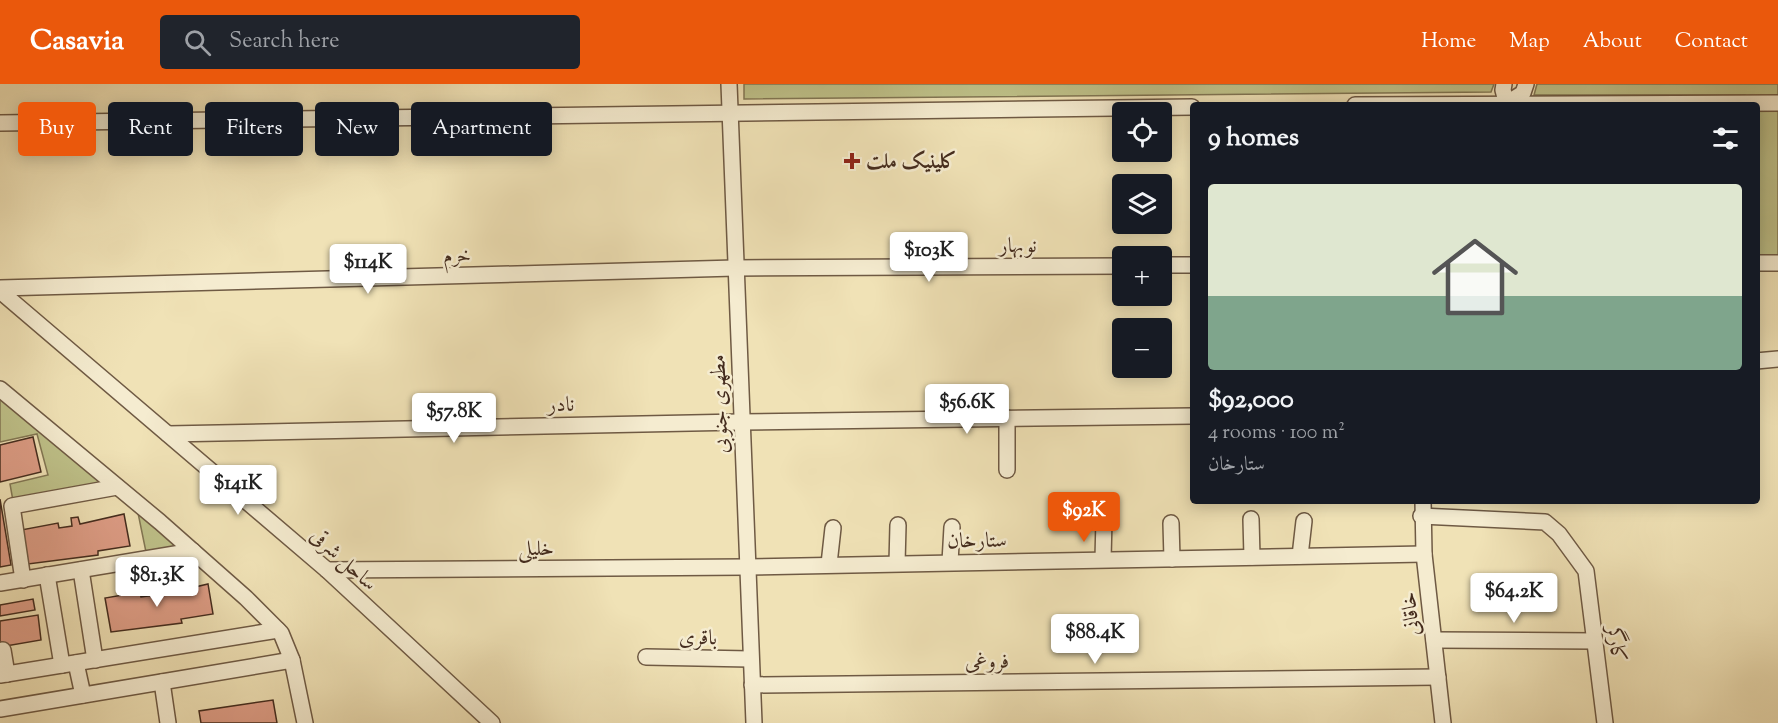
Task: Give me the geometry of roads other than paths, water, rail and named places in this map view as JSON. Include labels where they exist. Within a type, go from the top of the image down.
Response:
[{"type":"street","name":"مطهری جنوبی","points":[[729,84],[740,422],[754,723]]},
{"type":"street","points":[[1504,84],[1506,102]]},
{"type":"street","points":[[1510,102],[1523,93],[1526,84]]},
{"type":"street","points":[[1760,103],[1778,103]]},
{"type":"street","points":[[1760,104],[1778,103]]},
{"type":"street","points":[[0,123],[1190,107]]},
{"type":"street","points":[[1760,263],[1778,263]]},
{"type":"street","points":[[1172,265],[1190,265]]},
{"type":"street","name":"نوبهار","points":[[735,268],[1112,266]]},
{"type":"street","name":"خرم","points":[[0,290],[735,268]]},
{"type":"street","name":"ساحل شرقی","points":[[0,290],[327,570],[492,723]]},
{"type":"street","points":[[1760,361],[1778,359]]},
{"type":"street","points":[[0,389],[193,551],[278,630],[292,660],[305,723]]},
{"type":"street","name":"نادر","points":[[168,434],[740,422],[1190,416]]},
{"type":"street","points":[[1007,418],[1007,470]]},
{"type":"street","points":[[23,579],[12,506],[117,487]]},
{"type":"street","name":"خاقانی","points":[[1422,509],[1424,554],[1443,723]]},
{"type":"street","name":"کارگر","points":[[1422,509],[1545,522],[1558,534],[1586,571],[1605,723]]},
{"type":"street","points":[[1103,559],[1104,519]]},
{"type":"street","points":[[1251,519],[1252,557]]},
{"type":"street","points":[[1300,556],[1304,521]]},
{"type":"street","points":[[1171,523],[1172,558]]},
{"type":"street","points":[[897,525],[897,563]]},
{"type":"street","points":[[950,562],[952,527]]},
{"type":"street","points":[[829,564],[833,528]]},
{"type":"street","points":[[0,584],[193,551]]},
{"type":"street","name":"ستارخان","points":[[746,567],[1424,554]]},
{"type":"street","name":"خلیلی","points":[[327,570],[746,567]]},
{"type":"street","points":[[81,570],[95,660]]},
{"type":"street","points":[[47,575],[69,664],[83,695]]},
{"type":"street","points":[[3,650],[3,675],[278,630]]},
{"type":"street","points":[[1434,640],[1595,641]]},
{"type":"street","name":"باقری","points":[[646,657],[750,659]]},
{"type":"street","points":[[0,709],[292,660]]},
{"type":"street","name":"فروغی","points":[[752,686],[1438,677]]},
{"type":"street","points":[[162,682],[168,723]]},
{"type":"place","name":"کلینیک ملت","points":[[852,161]]}]
